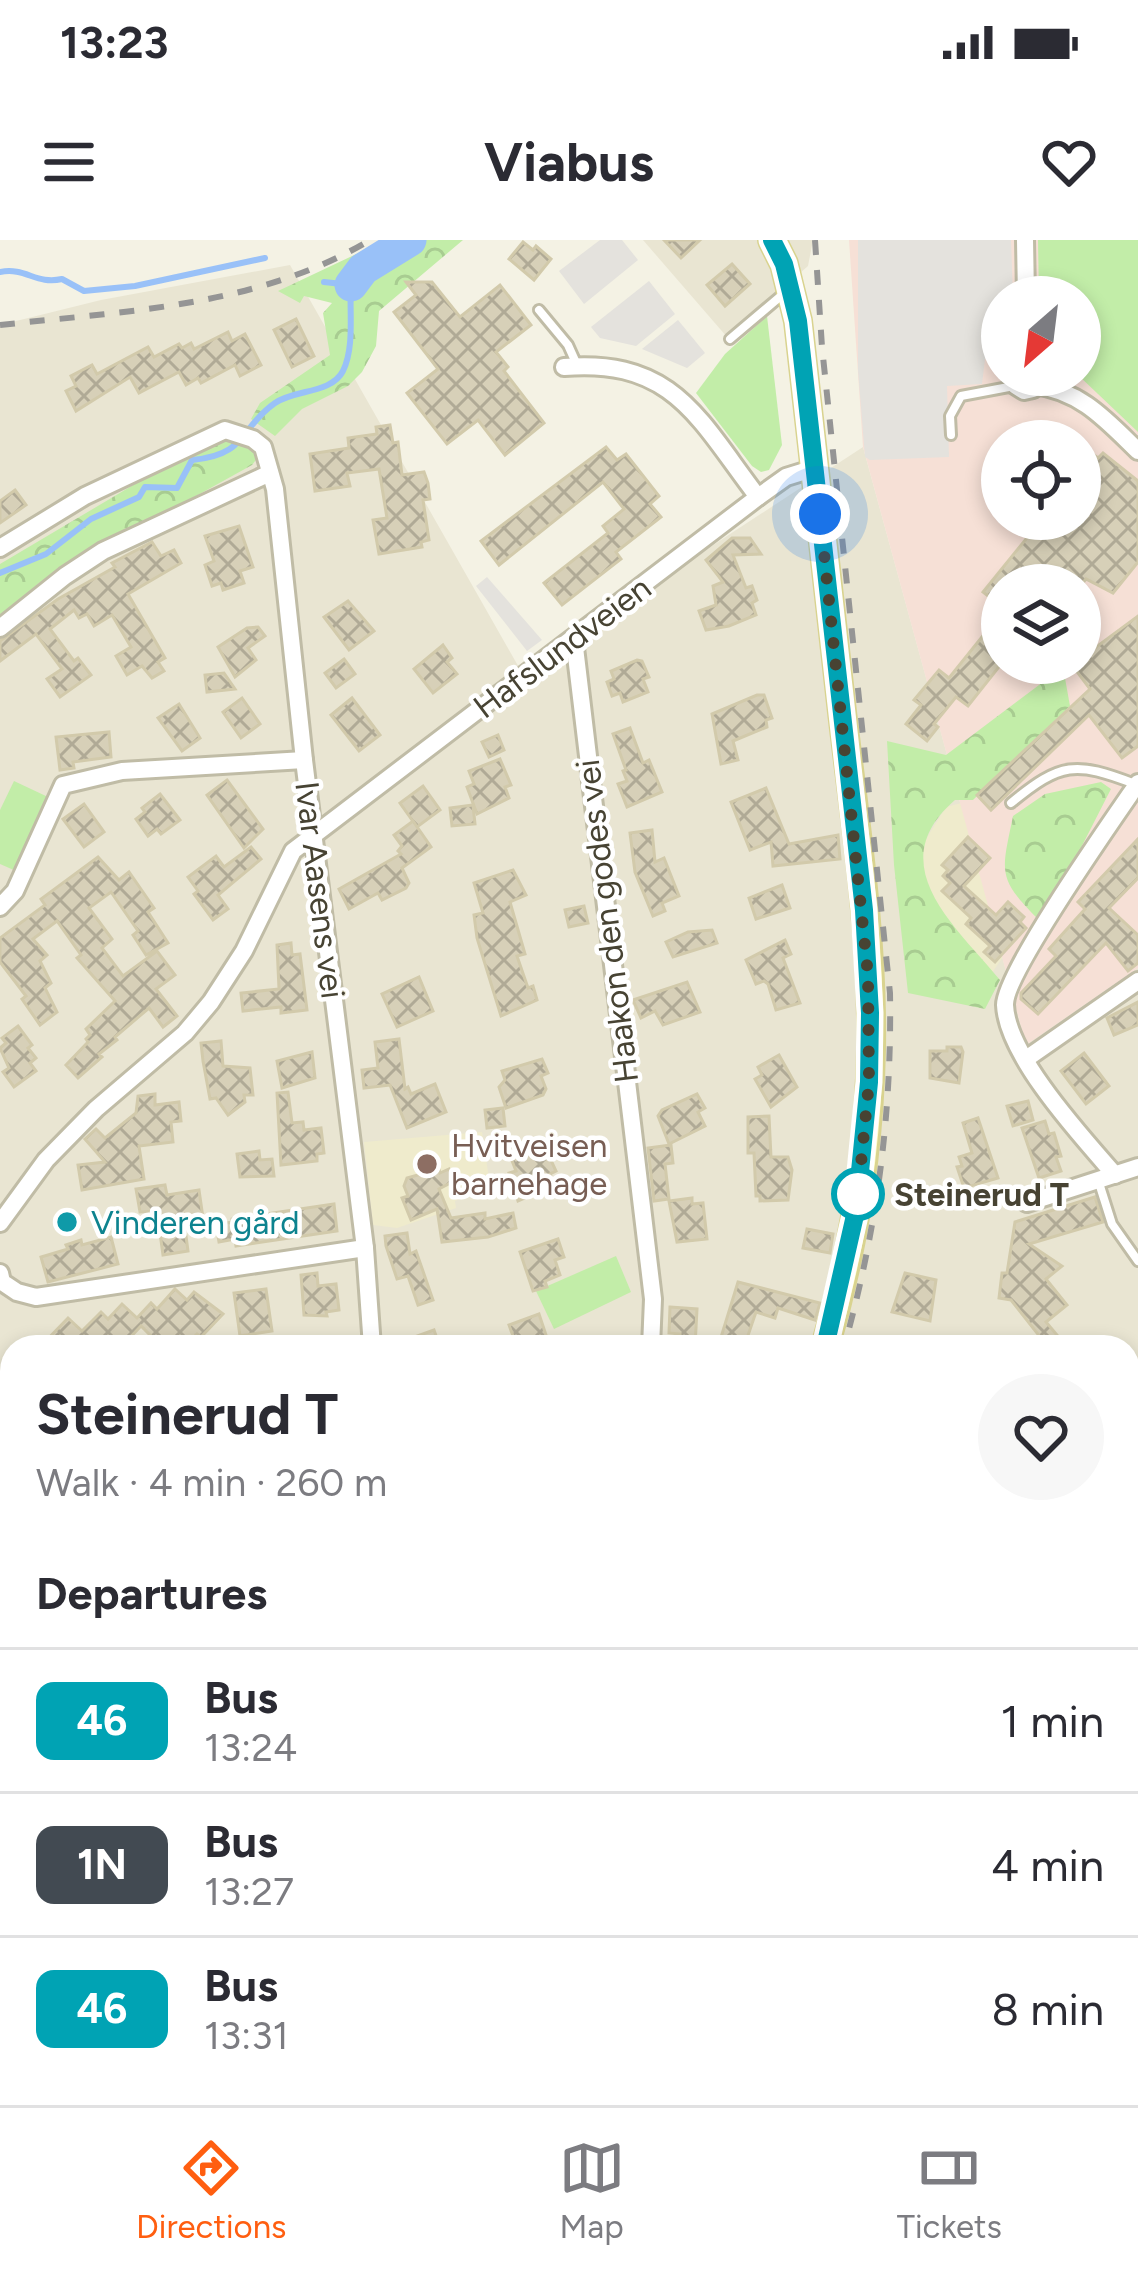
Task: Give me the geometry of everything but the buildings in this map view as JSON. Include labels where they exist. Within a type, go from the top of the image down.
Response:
[{"type":"main road","points":[[772,240],[792,288],[815,468],[864,910],[870,1013],[869,1082],[856,1211],[828,1335]]},
{"type":"street","points":[[1024,240],[1025,276]]},
{"type":"street","points":[[571,367],[601,364],[631,370],[683,400],[758,497]]},
{"type":"street","points":[[1076,396],[1138,451]]},
{"type":"street","name":"Ivar Aasens vei","points":[[0,548],[85,496],[226,430],[263,447],[289,596],[371,1335]]},
{"type":"street","name":"Hafslundveien","points":[[0,1223],[46,1160],[198,1018],[244,951],[292,851],[758,497],[786,477],[815,468]]},
{"type":"street","points":[[0,628],[65,575],[104,551],[270,473]]},
{"type":"street","name":"Haakon den godes vei","points":[[574,639],[652,1299],[651,1335]]},
{"type":"street","points":[[0,907],[15,890],[63,785],[122,771],[304,760]]},
{"type":"street","points":[[1107,1178],[1044,1091],[1005,1010],[1007,990],[1137,784]]},
{"type":"street","points":[[1026,1059],[1138,981]]},
{"type":"street","points":[[1027,1203],[1138,1167]]},
{"type":"street","points":[[0,1273],[2,1282],[17,1292],[36,1297],[365,1248]]},
{"type":"lane","points":[[730,339],[792,288]]},
{"type":"lane","points":[[539,310],[568,345],[571,367]]},
{"type":"lane","points":[[951,435],[950,416],[961,395],[981,390]]},
{"type":"lane","points":[[1010,803],[1060,769],[1098,770],[1137,784]]},
{"type":"lane","points":[[1107,1178],[1112,1224],[1138,1261]]},
{"type":"shaded area","points":[[600,240],[622,240],[638,260],[584,304],[559,271]]},
{"type":"shaded area","points":[[643,240],[813,240],[808,266],[727,337]]},
{"type":"shaded area","points":[[849,240],[1138,240],[1138,968],[1026,1045],[863,447]]},
{"type":"shaded area","points":[[858,240],[1011,240],[1012,276],[981,276],[981,384],[947,386],[949,457],[865,457],[858,370]]},
{"type":"shaded area","points":[[290,265],[521,671],[863,447],[1026,1044],[1138,968],[1138,1335],[0,1335],[0,325],[101,300]]},
{"type":"shaded area","points":[[649,281],[675,314],[636,346],[600,338],[591,327]]},
{"type":"shaded area","points":[[678,320],[705,353],[687,368],[642,349]]},
{"type":"shaded area","points":[[487,577],[542,640],[527,651],[476,586]]},
{"type":"shaded area","points":[[973,800],[1007,951],[979,992],[911,863],[946,807]]},
{"type":"shaded area","name":"Hvitveisen barnehage","points":[[482,1132],[490,1185],[455,1201],[456,1208],[397,1228],[373,1225],[364,1142]]},
{"type":"green space","points":[[386,240],[463,240],[379,311],[376,346],[362,372],[348,386],[302,409],[275,436],[251,419],[260,403],[330,355],[323,313],[332,303],[304,296],[300,303],[278,291]]},
{"type":"green space","points":[[1038,240],[1138,240],[1138,432],[1100,396],[1101,276],[1039,276]]},
{"type":"green space","points":[[767,316],[782,445],[769,470],[761,472],[696,393],[725,354]]},
{"type":"green space","points":[[229,437],[254,445],[259,456],[252,465],[39,583],[0,617],[0,564],[140,481]]},
{"type":"green space","points":[[1040,684],[1066,684],[1070,706],[973,800],[955,800],[934,824],[924,848],[933,894],[1000,980],[985,1009],[908,993],[887,741],[946,755]]},
{"type":"green space","points":[[14,781],[48,797],[16,871],[0,864],[0,810]]},
{"type":"green space","points":[[1101,782],[1111,789],[1065,879],[1037,918],[1008,882],[1005,862],[1013,816],[1045,794]]},
{"type":"green space","points":[[616,1256],[631,1292],[554,1329],[536,1291]]},
{"type":"waterway","points":[[351,285],[363,269],[410,240]]},
{"type":"waterway","points":[[0,272],[62,279],[84,291],[135,286],[265,258]]},
{"type":"waterway","points":[[0,573],[46,554],[91,519],[139,497],[145,487],[177,488],[192,460],[224,452],[275,403],[337,378],[349,351],[351,285],[324,282]]},
{"type":"railway","points":[[0,325],[143,310],[237,293],[283,280],[370,240]]},
{"type":"railway","points":[[815,240],[822,347],[890,993],[880,1172],[847,1335]]},
{"type":"bus line","name":"46","points":[[772,240],[792,288],[798,321],[864,910],[870,1013],[866,1130],[856,1211],[828,1335]]},
{"type":"place","name":"Hvitveisen barnehage","points":[[427,1164]]},
{"type":"place","name":"Steinerud T","points":[[858,1194]]},
{"type":"place","name":"Vinderen gård","points":[[67,1222]]},
{"type":"route","points":[[820,514],[868,975],[869,1082],[858,1194]]}]
